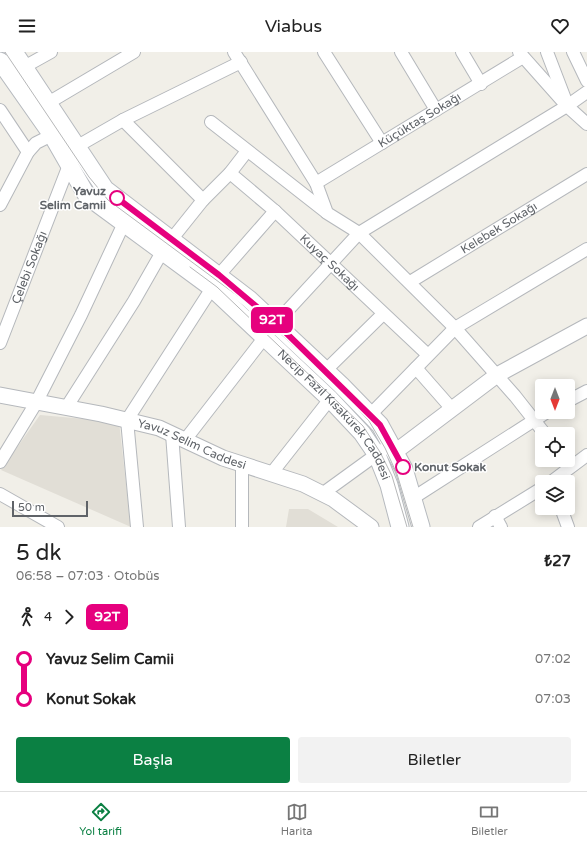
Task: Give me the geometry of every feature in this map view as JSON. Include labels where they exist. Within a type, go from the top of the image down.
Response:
[{"type":"main road","name":"Necip Fazıl Kısakürek Caddesi","points":[[14,52],[105,189],[167,246],[276,323],[326,370],[380,425],[404,469],[422,527]]},
{"type":"main road","name":"Necip Fazıl Kısakürek Caddesi","points":[[0,61],[52,134],[87,196],[124,223],[167,246]]},
{"type":"main road","name":"Necip Fazıl Kısakürek Caddesi","points":[[216,282],[264,338],[330,399],[362,433],[376,455],[389,485],[400,527]]},
{"type":"street","points":[[24,67],[51,52]]},
{"type":"street","points":[[48,103],[134,52]]},
{"type":"street","points":[[234,52],[316,183],[327,213]]},
{"type":"street","points":[[324,52],[382,143]]},
{"type":"street","points":[[401,52],[436,110]]},
{"type":"street","points":[[462,52],[481,84]]},
{"type":"street","points":[[547,52],[568,106]]},
{"type":"street","points":[[573,52],[587,82]]},
{"type":"street","points":[[521,54],[568,106],[587,124]]},
{"type":"street","name":"Küçüktaş Sokağı","points":[[316,183],[481,84],[521,54]]},
{"type":"street","points":[[76,147],[123,120],[241,62]]},
{"type":"street","points":[[276,323],[359,233],[568,106],[587,92]]},
{"type":"street","points":[[0,110],[28,152]]},
{"type":"street","points":[[123,120],[203,200]]},
{"type":"street","points":[[211,122],[327,213],[359,233],[455,328],[540,427]]},
{"type":"street","points":[[0,203],[28,152],[36,143],[52,134]]},
{"type":"street","name":"Çelebi Sokağı","points":[[0,343],[76,147]]},
{"type":"street","points":[[66,408],[167,246],[203,200],[230,173],[247,151]]},
{"type":"street","name":"Kuyaç Sokağı","points":[[230,173],[275,211],[428,355]]},
{"type":"street","name":"Kelebek Sokağı","points":[[410,282],[587,174]]},
{"type":"street","points":[[137,527],[127,420],[216,282],[275,211]]},
{"type":"street","points":[[0,462],[36,403],[81,315],[124,223]]},
{"type":"street","points":[[370,415],[455,328],[587,249]]},
{"type":"street","points":[[326,370],[383,314]]},
{"type":"street","points":[[322,494],[376,455],[393,448],[452,409],[497,376],[587,326]]},
{"type":"street","points":[[179,527],[179,437],[264,338]]},
{"type":"street","points":[[416,368],[452,409]]},
{"type":"street","points":[[575,397],[587,391]]},
{"type":"street","name":"Yavuz Selim Caddesi","points":[[0,395],[127,420],[159,428],[223,458],[302,484],[333,499],[371,527]]},
{"type":"street","points":[[271,474],[330,399]]},
{"type":"street","points":[[413,498],[534,419]]},
{"type":"street","points":[[575,461],[587,455]]},
{"type":"street","points":[[242,464],[242,527]]},
{"type":"street","points":[[558,475],[564,467]]},
{"type":"street","points":[[479,527],[535,492]]},
{"type":"street","points":[[0,494],[58,527]]},
{"type":"street","points":[[564,515],[568,527]]},
{"type":"street","points":[[495,516],[501,527]]},
{"type":"shaded area","points":[[40,415],[119,422],[131,527],[1,470]]},
{"type":"shaded area","points":[[289,509],[308,509],[338,527],[286,527]]},
{"type":"tram line","points":[[5,52],[89,177],[108,200],[246,302],[336,385],[369,421],[385,448],[397,474],[413,527]]},
{"type":"tram line","points":[[190,267],[217,287],[363,426],[380,452],[392,476],[407,527]]},
{"type":"bus line","name":"92T","points":[[117,198],[219,275],[276,323],[341,385],[380,425],[403,467]]},
{"type":"place","name":"Yavuz Selim Camii","points":[[117,198]]},
{"type":"place","name":"Konut Sokak","points":[[403,467]]}]
